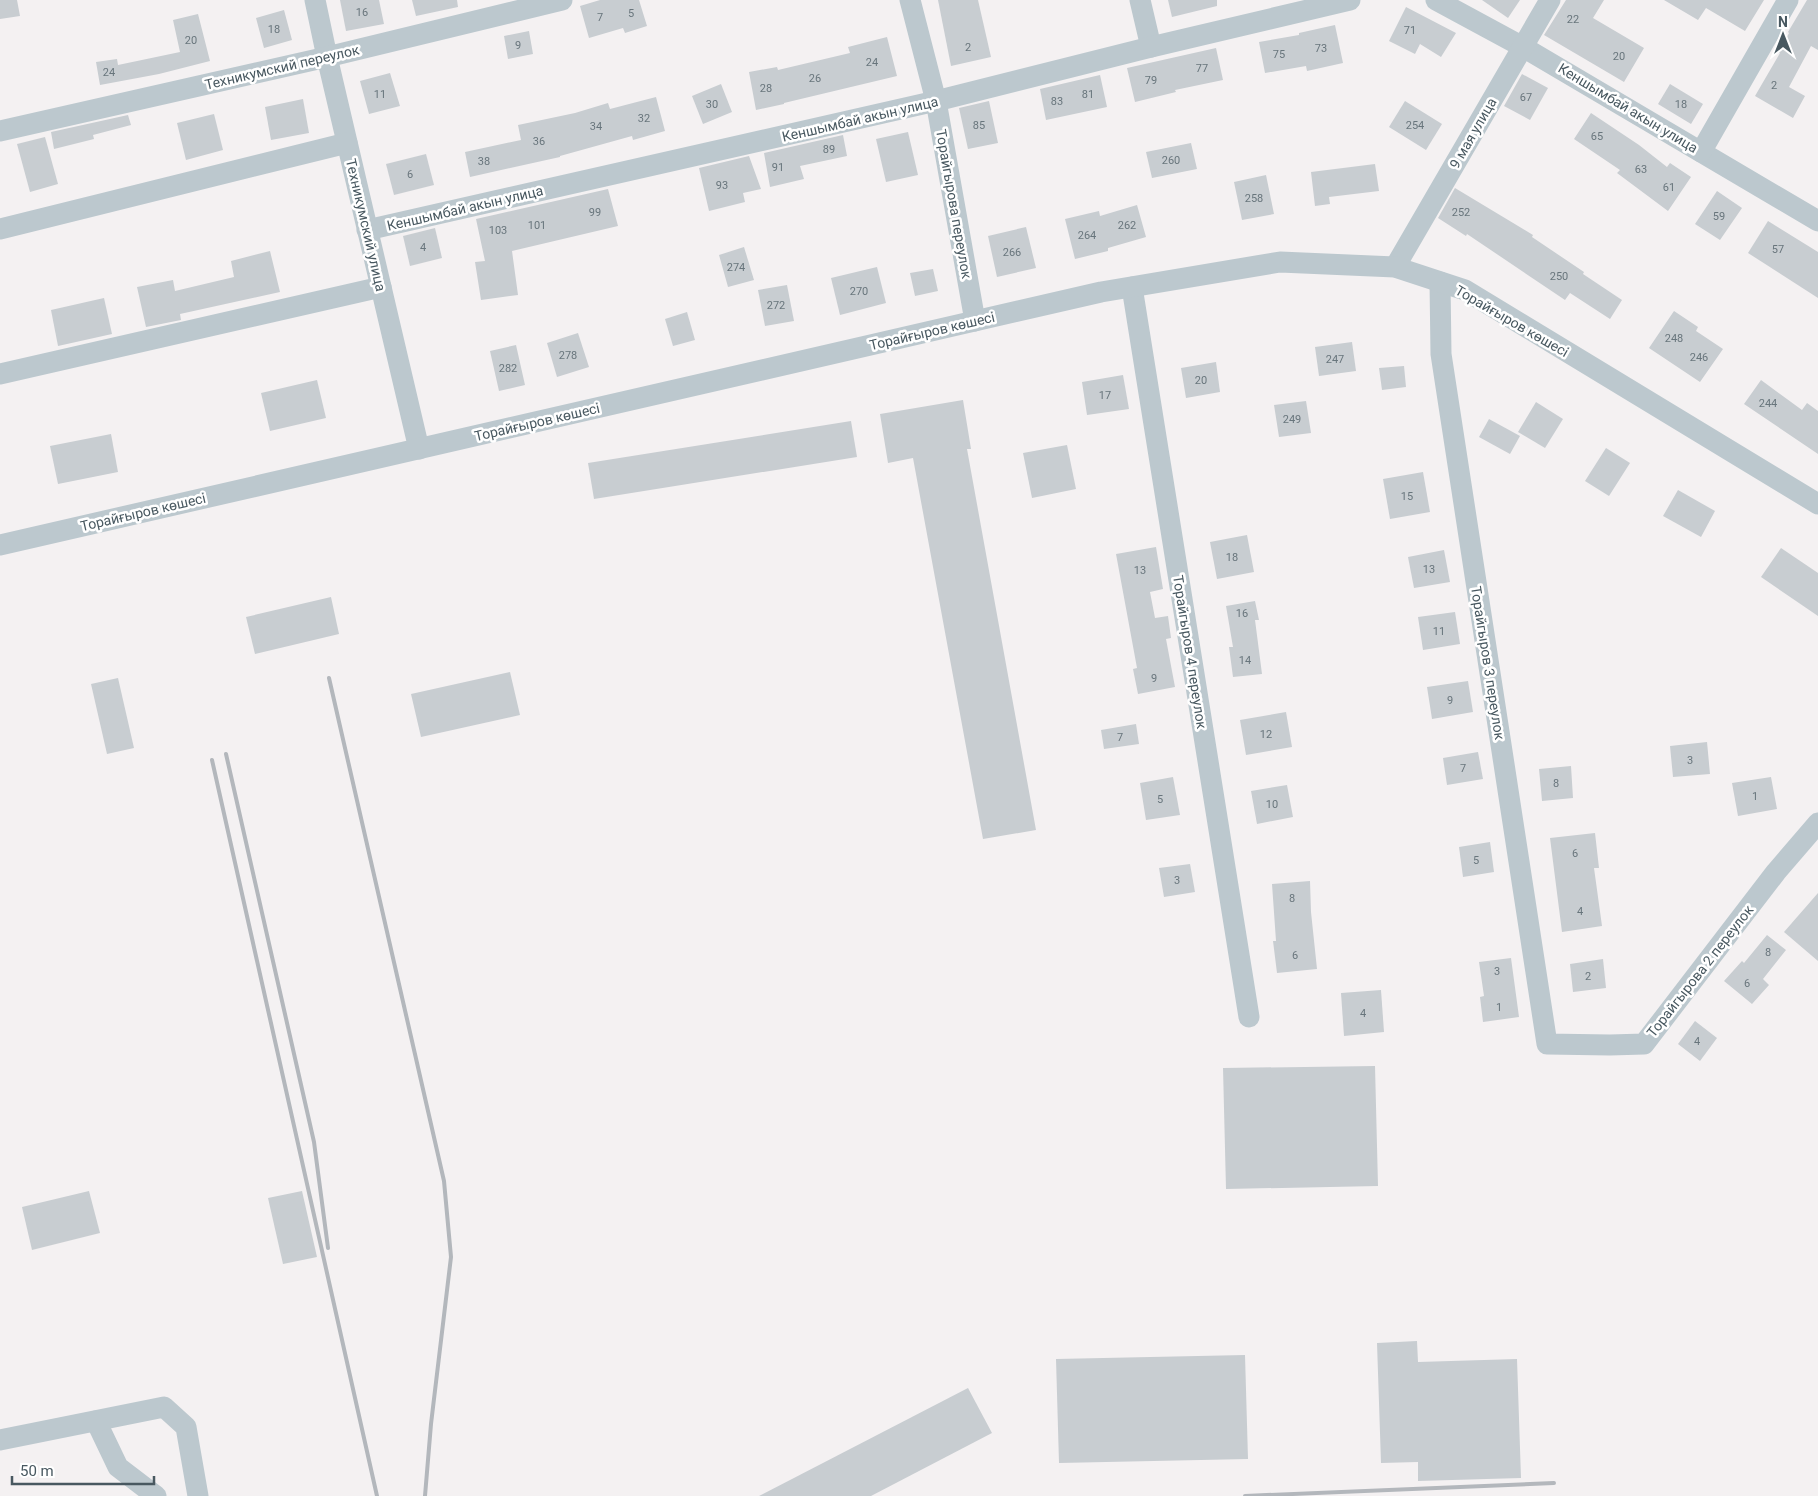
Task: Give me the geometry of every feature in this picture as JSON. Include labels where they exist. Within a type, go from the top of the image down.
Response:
[{"type":"street","name":"Техникумский улица","points":[[315,0],[419,449]]},
{"type":"street","name":"Техникумский переулок","points":[[0,131],[327,57],[562,0]]},
{"type":"street","name":"Торайгырова переулок","points":[[910,0],[936,102],[975,321]]},
{"type":"street","points":[[1140,0],[1151,47]]},
{"type":"street","name":"Кеншымбай акын улица","points":[[368,230],[936,102],[1151,47],[1350,0]]},
{"type":"street","name":"Кеншымбай акын улица","points":[[1436,0],[1523,47],[1818,221]]},
{"type":"street","name":"9 мая улица","points":[[1396,266],[1550,0]]},
{"type":"street","points":[[1701,152],[1788,0]]},
{"type":"street","points":[[0,229],[347,144]]},
{"type":"street","name":"Торайғыров көшесі","points":[[0,545],[1101,292],[1280,262],[1396,266],[1465,290],[1818,504]]},
{"type":"street","name":"Торайгыров 3 переулок","points":[[1440,282],[1441,354],[1547,1044]]},
{"type":"street","points":[[0,374],[381,287]]},
{"type":"street","name":"Торайгыров 4 переулок","points":[[1132,287],[1249,1017]]},
{"type":"street","name":"Торайгырова 2 переулок","points":[[1547,1044],[1644,1044],[1776,872],[1818,823]]},
{"type":"street","points":[[0,1440],[164,1407],[186,1427],[198,1496]]},
{"type":"street","points":[[96,1421],[118,1467],[156,1496]]},
{"type":"building","points":[[0,0],[17,0],[20,16],[0,19]]},
{"type":"building","points":[[340,0],[379,0],[384,24],[346,31]]},
{"type":"building","points":[[412,0],[457,0],[458,7],[416,16]]},
{"type":"building","points":[[600,0],[639,0],[647,26],[625,33],[623,28],[589,38],[580,6]]},
{"type":"building","points":[[938,0],[978,0],[991,57],[951,66]]},
{"type":"building","points":[[1168,0],[1217,0],[1217,6],[1172,17]]},
{"type":"building","points":[[1482,0],[1520,0],[1508,18]]},
{"type":"building","points":[[1566,0],[1604,0],[1593,18],[1644,48],[1624,82],[1544,35]]},
{"type":"building","points":[[1664,0],[1764,0],[1745,31],[1706,8],[1698,20]]},
{"type":"building","points":[[1807,0],[1818,0],[1818,50],[1811,46],[1789,87],[1805,96],[1793,118],[1755,96],[1780,53],[1788,32]]},
{"type":"building","points":[[1406,7],[1456,33],[1441,57],[1420,44],[1415,54],[1389,41]]},
{"type":"building","points":[[284,10],[292,40],[264,48],[256,18]]},
{"type":"building","points":[[198,14],[210,61],[159,74],[100,85],[96,62],[117,59],[118,65],[180,52],[173,20]]},
{"type":"building","points":[[1335,25],[1343,63],[1307,71],[1306,66],[1265,73],[1259,42],[1299,35],[1299,33]]},
{"type":"building","points":[[529,31],[533,54],[508,59],[504,36]]},
{"type":"building","points":[[887,37],[897,76],[756,110],[749,72],[777,67],[778,70],[850,53],[848,47]]},
{"type":"building","points":[[1216,48],[1223,80],[1175,90],[1176,92],[1135,102],[1127,68]]},
{"type":"building","points":[[390,73],[400,106],[369,114],[360,81]]},
{"type":"building","points":[[1522,74],[1548,88],[1530,120],[1504,106]]},
{"type":"building","points":[[1100,75],[1107,107],[1046,120],[1040,89]]},
{"type":"building","points":[[721,84],[732,112],[703,124],[692,96]]},
{"type":"building","points":[[1670,84],[1703,104],[1691,124],[1658,104]]},
{"type":"building","points":[[656,97],[665,131],[633,140],[632,136],[560,157],[470,177],[465,152],[521,140],[518,125],[575,113],[608,103],[610,109]]},
{"type":"building","points":[[303,99],[309,133],[271,140],[265,107]]},
{"type":"building","points":[[989,101],[998,143],[968,149],[959,108]]},
{"type":"building","points":[[1405,101],[1442,124],[1426,150],[1389,127]]},
{"type":"building","points":[[1591,113],[1639,145],[1667,167],[1670,163],[1691,177],[1668,211],[1617,173],[1620,170],[1574,139]]},
{"type":"building","points":[[214,114],[223,150],[186,160],[177,123]]},
{"type":"building","points":[[128,115],[131,125],[93,135],[94,139],[54,149],[51,132]]},
{"type":"building","points":[[908,132],[918,175],[886,182],[876,139]]},
{"type":"building","points":[[843,135],[847,156],[800,166],[804,179],[770,187],[764,153]]},
{"type":"building","points":[[45,137],[58,184],[30,192],[17,144]]},
{"type":"building","points":[[1191,143],[1197,169],[1152,178],[1146,152]]},
{"type":"building","points":[[426,154],[434,185],[394,195],[386,164]]},
{"type":"building","points":[[749,156],[761,189],[743,193],[745,202],[709,211],[699,168]]},
{"type":"building","points":[[1375,164],[1379,191],[1329,197],[1330,204],[1315,206],[1311,172]]},
{"type":"building","points":[[1266,175],[1274,214],[1242,220],[1234,182]]},
{"type":"building","points":[[1455,188],[1533,235],[1532,237],[1622,300],[1610,319],[1570,293],[1565,300],[1467,234],[1466,236],[1438,218]]},
{"type":"building","points":[[608,189],[618,226],[512,251],[518,295],[481,300],[475,262],[485,261],[476,219]]},
{"type":"building","points":[[1717,191],[1742,208],[1720,240],[1695,224]]},
{"type":"building","points":[[1137,205],[1146,237],[1108,248],[1108,251],[1075,259],[1065,219],[1099,211],[1100,216]]},
{"type":"building","points":[[1768,221],[1818,252],[1818,298],[1748,253]]},
{"type":"building","points":[[1026,227],[1036,268],[997,277],[988,236]]},
{"type":"building","points":[[435,228],[442,258],[410,266],[403,236]]},
{"type":"building","points":[[744,247],[754,280],[728,287],[719,255]]},
{"type":"building","points":[[270,251],[280,292],[180,314],[181,320],[146,327],[137,287],[173,280],[175,291],[234,277],[231,261]]},
{"type":"building","points":[[877,267],[886,303],[840,315],[831,278]]},
{"type":"building","points":[[933,269],[938,291],[915,296],[910,273]]},
{"type":"building","points":[[787,285],[794,321],[765,326],[758,290]]},
{"type":"building","points":[[104,298],[112,334],[58,346],[51,310]]},
{"type":"building","points":[[1674,311],[1698,327],[1696,331],[1723,349],[1700,382],[1649,348]]},
{"type":"building","points":[[687,312],[695,340],[673,346],[665,319]]},
{"type":"building","points":[[578,333],[589,367],[557,377],[547,343]]},
{"type":"building","points":[[1352,342],[1356,371],[1319,376],[1315,347]]},
{"type":"building","points":[[516,345],[525,385],[499,391],[490,351]]},
{"type":"building","points":[[1216,362],[1220,392],[1186,398],[1181,368]]},
{"type":"building","points":[[1404,366],[1406,387],[1382,390],[1379,368]]},
{"type":"building","points":[[1123,375],[1129,409],[1087,415],[1082,382]]},
{"type":"building","points":[[317,380],[326,418],[270,431],[261,393]]},
{"type":"building","points":[[1761,380],[1802,410],[1807,403],[1818,411],[1818,454],[1744,404]]},
{"type":"building","points":[[963,400],[971,449],[967,449],[1036,830],[983,839],[913,458],[888,463],[880,414]]},
{"type":"building","points":[[1306,401],[1311,433],[1279,437],[1274,405]]},
{"type":"building","points":[[1536,402],[1563,419],[1545,448],[1518,432]]},
{"type":"building","points":[[1489,419],[1520,436],[1510,454],[1479,437]]},
{"type":"building","points":[[851,421],[857,457],[594,499],[588,463]]},
{"type":"building","points":[[111,434],[118,472],[58,484],[50,446]]},
{"type":"building","points":[[1067,445],[1076,489],[1032,498],[1023,453]]},
{"type":"building","points":[[1606,448],[1630,463],[1609,496],[1585,481]]},
{"type":"building","points":[[1423,472],[1430,512],[1390,519],[1383,479]]},
{"type":"building","points":[[1678,490],[1715,511],[1701,537],[1663,516]]},
{"type":"building","points":[[1247,535],[1254,572],[1217,579],[1210,542]]},
{"type":"building","points":[[1156,547],[1163,589],[1150,592],[1155,618],[1168,616],[1171,638],[1166,639],[1175,687],[1138,694],[1133,669],[1137,668],[1116,554]]},
{"type":"building","points":[[1781,548],[1818,573],[1818,616],[1761,577]]},
{"type":"building","points":[[1444,550],[1450,582],[1414,588],[1408,557]]},
{"type":"building","points":[[331,597],[339,634],[255,654],[246,617]]},
{"type":"building","points":[[1255,601],[1259,620],[1255,620],[1262,674],[1233,677],[1229,647],[1233,647],[1226,606]]},
{"type":"building","points":[[1455,612],[1460,644],[1423,650],[1418,617]]},
{"type":"building","points":[[510,672],[520,715],[421,737],[411,694]]},
{"type":"building","points":[[118,678],[134,748],[107,754],[91,684]]},
{"type":"building","points":[[1468,681],[1473,712],[1432,719],[1427,687]]},
{"type":"building","points":[[1286,712],[1292,747],[1246,755],[1240,720]]},
{"type":"building","points":[[1136,724],[1139,744],[1104,749],[1101,730]]},
{"type":"building","points":[[1707,742],[1710,774],[1673,777],[1670,746]]},
{"type":"building","points":[[1478,752],[1483,779],[1447,785],[1443,758]]},
{"type":"building","points":[[1571,766],[1573,798],[1542,801],[1539,769]]},
{"type":"building","points":[[1173,777],[1180,815],[1146,820],[1140,783]]},
{"type":"building","points":[[1771,777],[1777,809],[1738,816],[1732,783]]},
{"type":"building","points":[[1287,785],[1293,817],[1257,824],[1251,791]]},
{"type":"building","points":[[1595,833],[1599,868],[1594,868],[1602,926],[1562,932],[1550,838]]},
{"type":"building","points":[[1490,842],[1494,872],[1463,877],[1459,847]]},
{"type":"building","points":[[1190,864],[1195,892],[1164,897],[1159,868]]},
{"type":"building","points":[[1310,881],[1317,969],[1277,973],[1273,941],[1276,941],[1272,884]]},
{"type":"building","points":[[1818,893],[1818,961],[1784,932]]},
{"type":"building","points":[[1767,935],[1786,950],[1763,979],[1769,985],[1752,1004],[1724,981],[1742,961],[1744,963]]},
{"type":"building","points":[[1511,958],[1519,1017],[1483,1022],[1480,997],[1484,996],[1479,962]]},
{"type":"building","points":[[1603,959],[1606,988],[1573,992],[1570,964]]},
{"type":"building","points":[[1381,990],[1384,1032],[1344,1036],[1341,993]]},
{"type":"building","points":[[1695,1021],[1717,1038],[1700,1061],[1678,1044]]},
{"type":"building","points":[[1375,1066],[1378,1186],[1226,1189],[1223,1068]]},
{"type":"building","points":[[89,1191],[100,1233],[32,1250],[22,1207]]},
{"type":"building","points":[[302,1191],[317,1257],[283,1264],[268,1198]]},
{"type":"building","points":[[1417,1341],[1418,1362],[1517,1359],[1521,1478],[1418,1481],[1418,1462],[1381,1463],[1377,1343]]},
{"type":"building","points":[[1245,1355],[1248,1459],[1059,1463],[1056,1359]]},
{"type":"building","points":[[968,1388],[992,1433],[871,1496],[759,1496]]},
{"type":"railway","points":[[329,678],[444,1181],[451,1257],[431,1424],[425,1496]]},
{"type":"railway","points":[[226,754],[314,1142],[328,1248]]},
{"type":"railway","points":[[212,760],[377,1496]]},
{"type":"railway","points":[[1245,1496],[1554,1483]]}]
